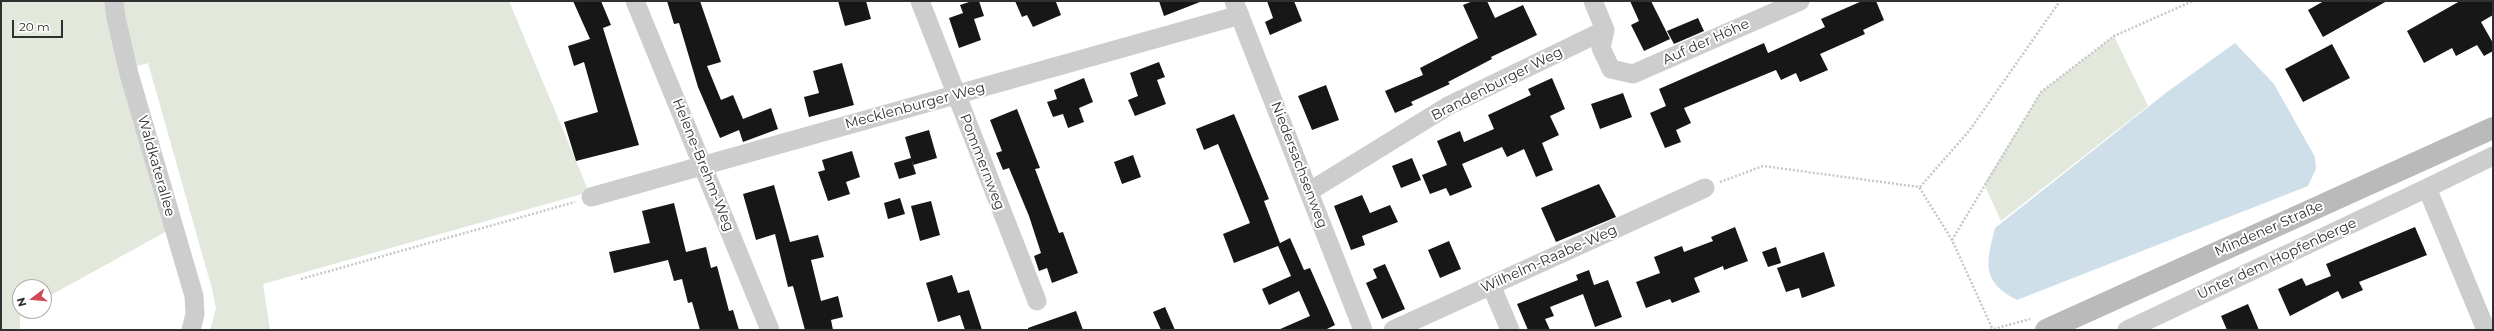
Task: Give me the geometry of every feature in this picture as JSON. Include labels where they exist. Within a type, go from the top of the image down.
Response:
[{"type":"main road","name":"Mindener Straße","points":[[2046,330],[2493,128]]},
{"type":"street","name":"Waldkaterallee","points":[[114,1],[116,18],[129,74],[194,296],[195,314],[191,330]]},
{"type":"street","name":"Helene-Brehm-Weg","points":[[635,1],[704,164],[770,330]]},
{"type":"street","name":"Pommernweg","points":[[920,1],[1037,301]]},
{"type":"street","points":[[1592,1],[1605,30]]},
{"type":"street","name":"Auf der Höhe","points":[[1605,30],[1601,48],[1611,69],[1633,74],[1800,1]]},
{"type":"street","name":"Mecklenburger Weg","points":[[591,197],[704,164],[956,95],[1237,8]]},
{"type":"street","name":"Niedersachsenweg","points":[[1237,8],[1363,330]]},
{"type":"street","name":"Brandenburger Weg","points":[[1310,192],[1448,106],[1605,30]]},
{"type":"street","name":"Unter dem Hopfenberge","points":[[2127,330],[2493,156]]},
{"type":"street","name":"Wilhelm-Raabe-Weg","points":[[1393,330],[1705,188]]},
{"type":"street","points":[[2427,188],[2486,330]]},
{"type":"street","points":[[1490,285],[1510,330]]},
{"type":"path","points":[[1919,187],[1969,131],[2060,1]]},
{"type":"path","points":[[1952,240],[2041,92],[2114,36],[2193,1]]},
{"type":"path","points":[[1705,188],[1763,166],[1919,187]]},
{"type":"path","points":[[1919,187],[1952,240],[1992,330]]},
{"type":"path","points":[[301,279],[591,197]]},
{"type":"shaded area","points":[[1,1],[509,1],[589,192],[263,284],[270,330],[210,330],[216,308],[212,289],[148,63],[121,71],[167,231],[52,295],[52,279],[12,279],[12,319],[20,319],[20,330],[1,330]]},
{"type":"shaded area","points":[[2114,36],[2148,106],[2001,221],[1984,184],[2041,92]]},
{"type":"shaded area","points":[[2235,43],[2274,84],[2315,157],[2316,169],[2308,186],[2017,300],[1997,286],[1992,279],[1989,270],[1990,251],[1995,228],[2167,92]]},
{"type":"building","points":[[573,1],[601,1],[611,25],[603,28],[639,145],[576,161],[564,122],[598,112],[584,62],[574,66],[568,46],[590,39]]},
{"type":"building","points":[[667,1],[700,1],[721,62],[707,66],[721,100],[733,95],[743,119],[771,108],[778,129],[743,142],[739,130],[720,138],[698,87],[679,23],[674,24]]},
{"type":"building","points":[[838,1],[866,1],[871,19],[845,26]]},
{"type":"building","points":[[972,1],[979,1],[984,16],[974,19],[981,40],[959,48],[949,18],[963,13],[960,5]]},
{"type":"building","points":[[1015,1],[1058,1],[1056,2],[1061,15],[1033,27],[1027,15],[1022,17]]},
{"type":"building","points":[[1159,1],[1200,1],[1200,2],[1164,16]]},
{"type":"building","points":[[1267,1],[1294,1],[1302,21],[1270,35],[1265,22],[1273,18]]},
{"type":"building","points":[[1473,1],[1487,1],[1495,18],[1523,5],[1537,35],[1491,57],[1492,59],[1448,82],[1450,84],[1411,102],[1413,105],[1395,113],[1385,91],[1423,75],[1420,68],[1478,38],[1463,5]]},
{"type":"building","points":[[1630,1],[1651,1],[1670,39],[1644,51],[1631,25],[1639,21]]},
{"type":"building","points":[[1862,1],[1876,1],[1884,20],[1863,30],[1865,34],[1820,54],[1828,70],[1800,82],[1796,73],[1781,80],[1776,70],[1684,108],[1691,123],[1676,130],[1681,142],[1665,148],[1650,113],[1666,106],[1659,89],[1764,43],[1768,53],[1825,27],[1821,19]]},
{"type":"building","points":[[2324,1],[2387,1],[2323,37],[2308,10]]},
{"type":"building","points":[[2460,1],[2493,1],[2493,15],[2481,22],[2493,43],[2493,51],[2484,56],[2477,45],[2456,56],[2452,48],[2424,63],[2407,31]]},
{"type":"building","points":[[1698,18],[1704,31],[1674,44],[1667,31]]},
{"type":"building","points":[[2332,44],[2350,78],[2303,102],[2285,69]]},
{"type":"building","points":[[1159,62],[1165,77],[1157,80],[1166,104],[1135,116],[1128,100],[1138,96],[1130,73]]},
{"type":"building","points":[[842,63],[854,105],[809,117],[804,97],[819,93],[813,71]]},
{"type":"building","points":[[1084,78],[1093,102],[1079,108],[1084,122],[1068,128],[1063,114],[1053,117],[1047,102],[1057,99],[1054,90]]},
{"type":"building","points":[[1552,78],[1565,109],[1550,116],[1559,135],[1542,143],[1553,170],[1536,177],[1524,149],[1507,157],[1502,147],[1462,164],[1472,187],[1450,196],[1446,188],[1430,194],[1422,175],[1447,165],[1437,141],[1460,131],[1464,142],[1494,129],[1488,115],[1531,95],[1528,89]]},
{"type":"building","points":[[1326,85],[1339,120],[1312,130],[1298,96]]},
{"type":"building","points":[[1623,93],[1632,117],[1600,129],[1591,104]]},
{"type":"building","points":[[1017,109],[1040,168],[1035,169],[1059,233],[1063,232],[1078,273],[1052,283],[1047,268],[1039,271],[1034,256],[1041,253],[1029,216],[1009,168],[1003,170],[996,153],[1002,151],[990,120]]},
{"type":"building","points":[[1234,114],[1269,199],[1264,201],[1280,243],[1290,238],[1304,270],[1310,268],[1335,325],[1325,330],[1278,330],[1310,316],[1299,291],[1269,305],[1262,289],[1291,276],[1278,246],[1234,263],[1223,234],[1250,223],[1218,144],[1204,150],[1196,129]]},
{"type":"building","points":[[929,130],[937,158],[913,165],[905,137]]},
{"type":"building","points":[[852,151],[860,177],[846,182],[850,194],[828,201],[818,172],[825,170],[822,160]]},
{"type":"building","points":[[1133,155],[1141,177],[1122,184],[1114,162]]},
{"type":"building","points":[[911,158],[916,174],[899,179],[894,163]]},
{"type":"building","points":[[1412,158],[1421,180],[1401,188],[1392,166]]},
{"type":"building","points":[[1599,184],[1616,217],[1556,242],[1541,208]]},
{"type":"building","points":[[774,185],[790,242],[818,235],[824,257],[811,260],[821,301],[838,296],[843,317],[831,320],[833,330],[805,330],[793,286],[788,287],[775,234],[756,240],[743,194]]},
{"type":"building","points":[[1362,195],[1370,213],[1390,205],[1398,222],[1362,236],[1365,245],[1351,250],[1334,206]]},
{"type":"building","points":[[900,198],[905,214],[888,219],[884,203]]},
{"type":"building","points":[[931,201],[940,235],[920,241],[911,206]]},
{"type":"building","points":[[674,203],[686,252],[706,247],[711,268],[717,266],[729,311],[733,310],[739,330],[700,330],[692,302],[688,303],[682,279],[674,281],[668,260],[614,273],[609,252],[650,243],[642,211]]},
{"type":"building","points":[[1735,227],[1748,261],[1724,270],[1723,266],[1694,278],[1700,292],[1672,303],[1670,299],[1646,308],[1636,282],[1660,273],[1654,257],[1682,246],[1684,252],[1713,241],[1711,237]]},
{"type":"building","points":[[2415,227],[2427,255],[2359,282],[2363,290],[2342,299],[2338,291],[2290,316],[2278,289],[2302,278],[2306,286],[2331,276],[2326,264]]},
{"type":"building","points":[[1449,241],[1461,269],[1440,278],[1428,250]]},
{"type":"building","points":[[1776,247],[1781,263],[1768,267],[1762,252]]},
{"type":"building","points":[[1824,252],[1835,286],[1802,298],[1799,288],[1786,292],[1777,268]]},
{"type":"building","points":[[1385,264],[1405,309],[1382,319],[1366,283],[1377,278],[1373,269]]},
{"type":"building","points":[[1589,270],[1594,285],[1608,280],[1622,317],[1595,327],[1583,294],[1550,307],[1554,316],[1545,319],[1550,330],[1528,330],[1517,304],[1578,280],[1576,275]]},
{"type":"building","points":[[952,275],[958,293],[969,290],[982,330],[965,330],[960,315],[938,322],[926,283]]},
{"type":"building","points":[[2248,304],[2259,330],[2227,330],[2221,316]]},
{"type":"building","points":[[1165,307],[1175,330],[1161,330],[1153,312]]},
{"type":"building","points":[[1076,311],[1083,330],[1028,330],[1028,328]]}]
